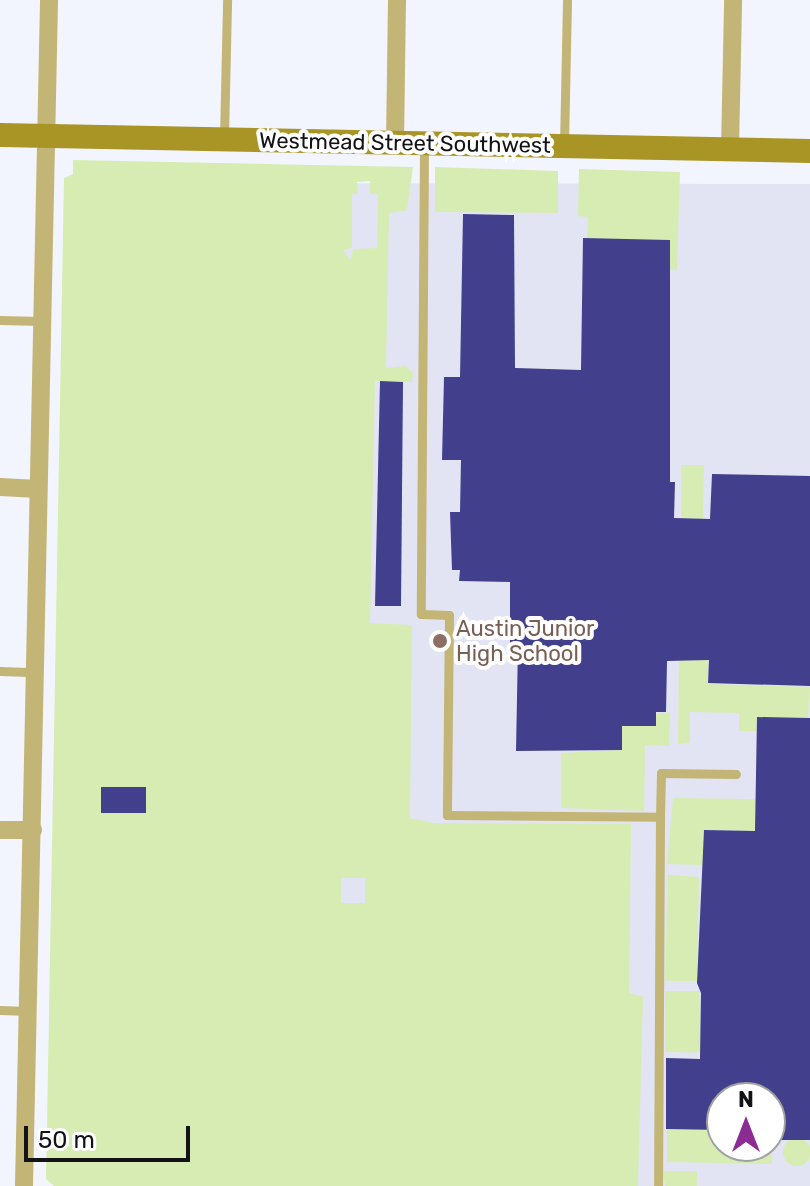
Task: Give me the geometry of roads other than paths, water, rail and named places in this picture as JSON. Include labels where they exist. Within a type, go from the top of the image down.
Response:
[{"type":"street","points":[[24,1186],[31,1011],[49,0]]},
{"type":"street","points":[[395,143],[397,0]]},
{"type":"street","points":[[730,149],[733,0]]},
{"type":"street","name":"Westmead Street Southwest","points":[[0,135],[810,151]]},
{"type":"street","points":[[0,487],[38,489]]},
{"type":"street","points":[[0,830],[33,830]]},
{"type":"lane","points":[[224,139],[227,0]]},
{"type":"lane","points":[[564,146],[567,0]]},
{"type":"lane","points":[[424,143],[421,614],[449,615],[447,815],[660,817]]},
{"type":"lane","points":[[0,320],[41,321]]},
{"type":"lane","points":[[0,671],[35,672]]},
{"type":"lane","points":[[658,1186],[661,773],[736,774]]},
{"type":"lane","points":[[0,1010],[31,1011]]},
{"type":"place","name":"Austin Junior High School","points":[[440,641]]}]
